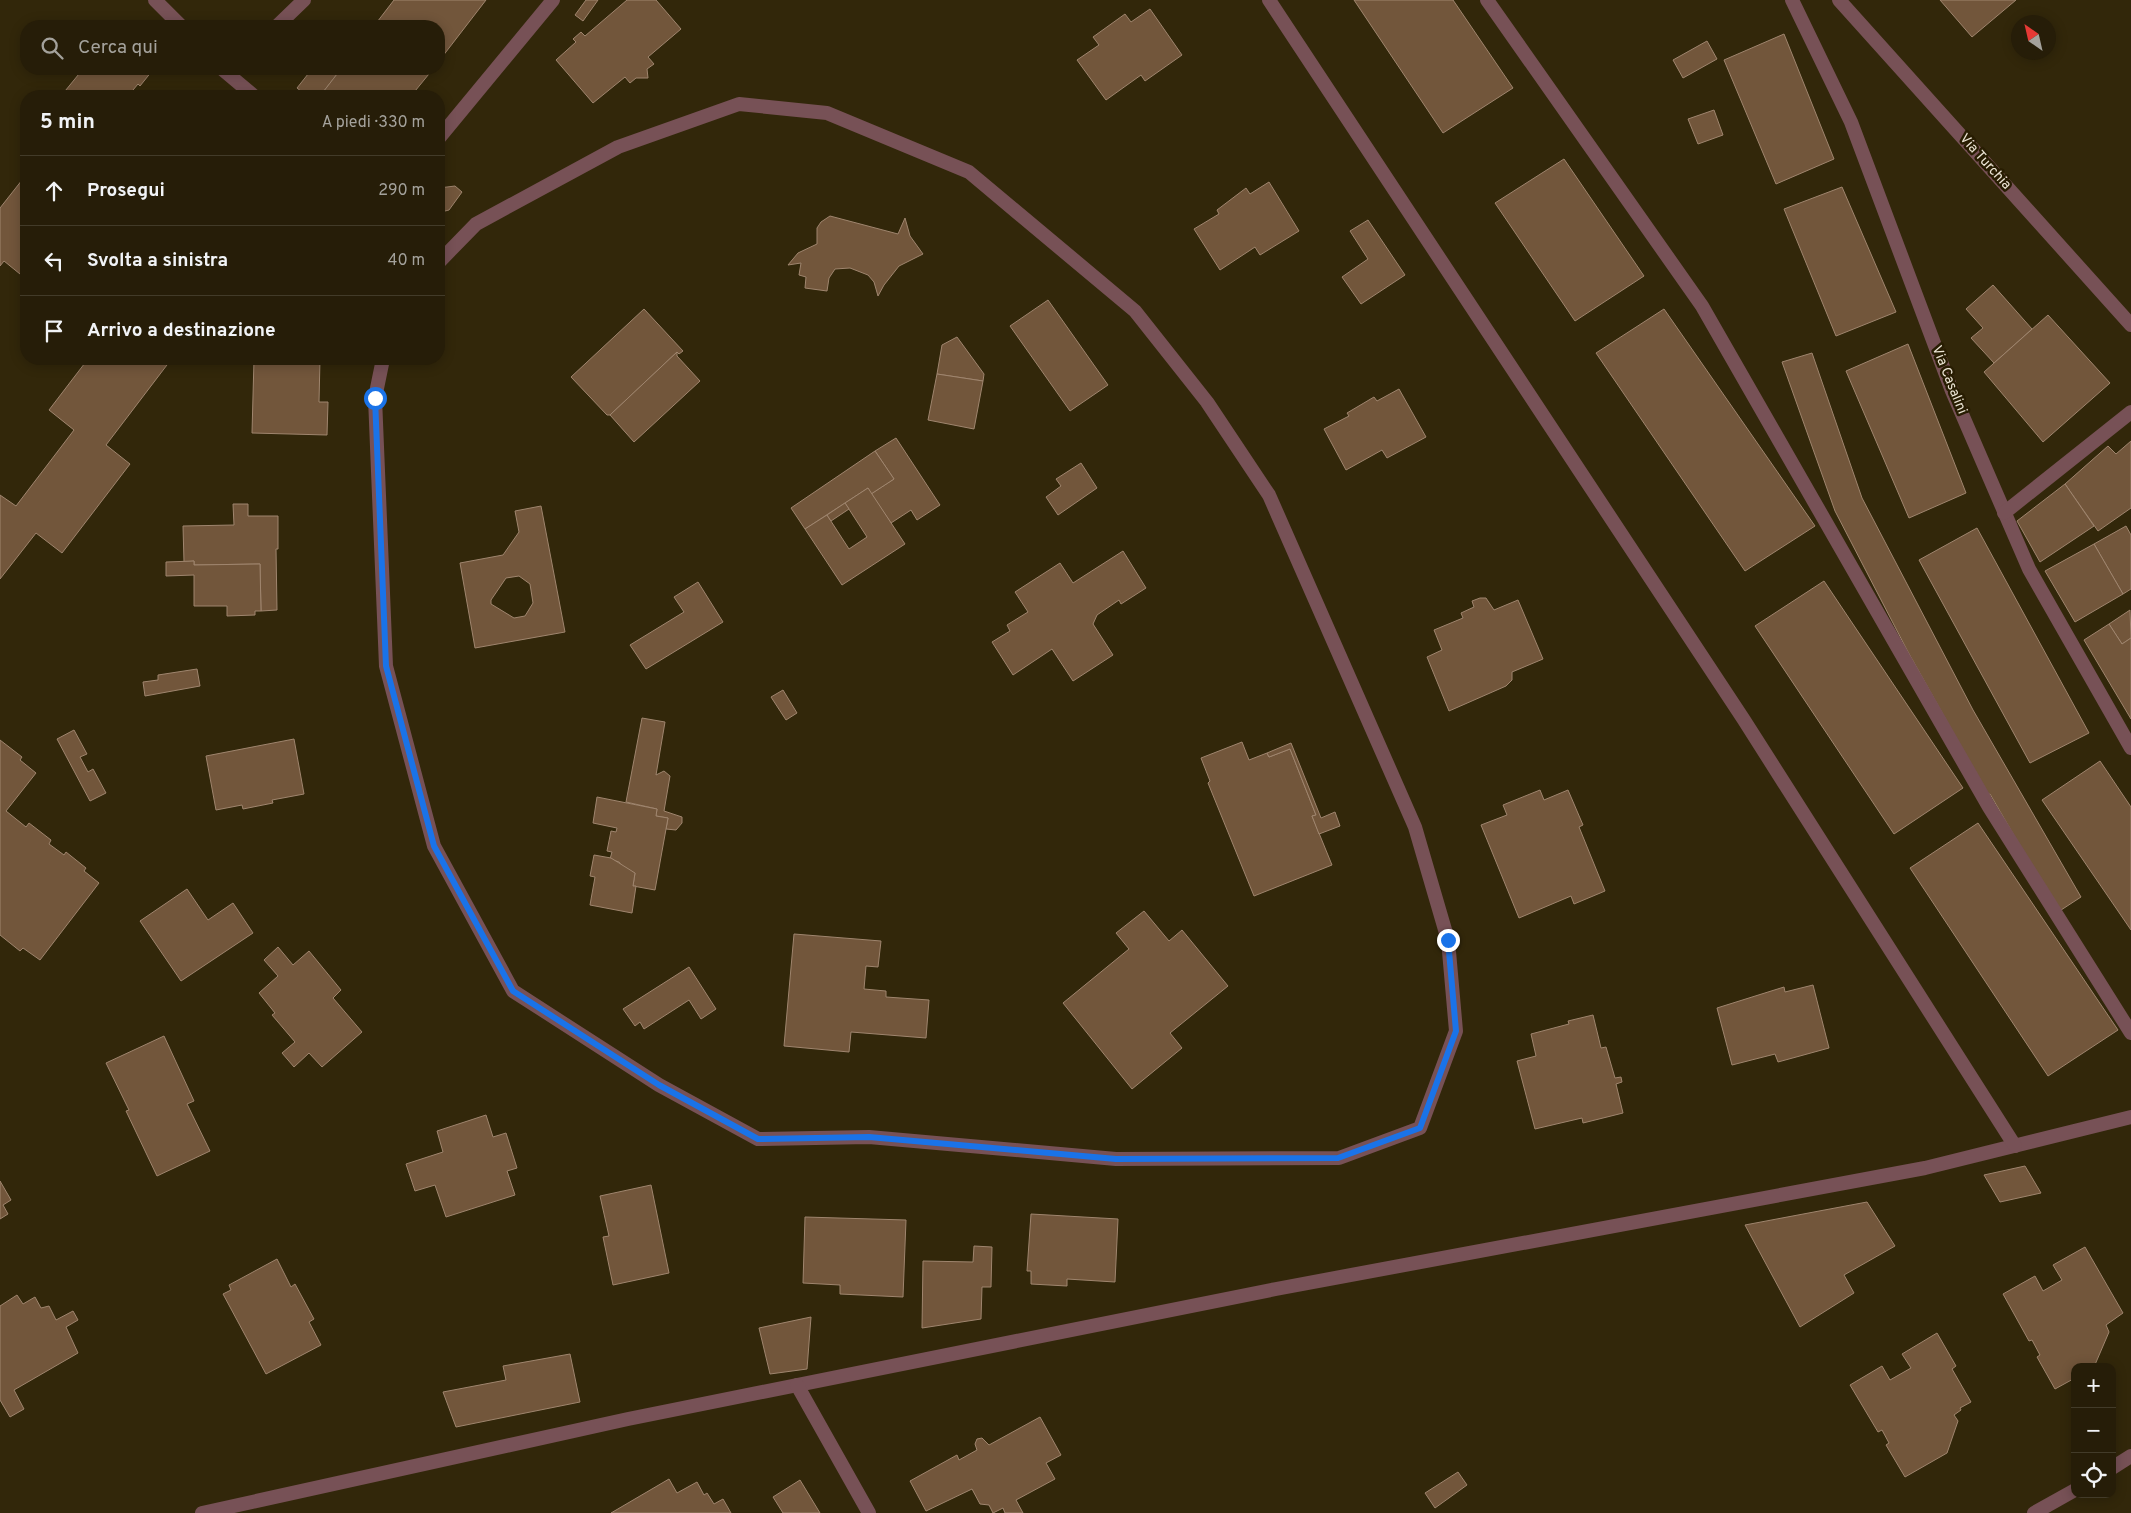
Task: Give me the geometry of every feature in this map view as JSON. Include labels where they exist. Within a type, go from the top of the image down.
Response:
[{"type":"street","points":[[155,0],[175,20]]},
{"type":"street","points":[[283,20],[304,0]]},
{"type":"street","points":[[445,131],[553,0]]},
{"type":"street","points":[[1270,0],[1744,720],[2015,1146]]},
{"type":"street","points":[[1487,0],[1702,306],[1989,807],[2131,1033]]},
{"type":"street","name":"Via Casalini","points":[[1792,0],[1851,122],[1952,390],[2028,569],[2131,748]]},
{"type":"street","name":"Via Turchia","points":[[1839,0],[2131,325]]},
{"type":"street","points":[[232,75],[248,90]]},
{"type":"street","points":[[382,365],[375,398],[386,666],[434,846],[513,991],[659,1085],[758,1139],[869,1137],[1116,1159],[1338,1158],[1420,1128],[1456,1031],[1448,940],[1415,827],[1269,495],[1207,402],[1135,310],[969,172],[827,113],[739,104],[618,147],[476,224],[445,256]]},
{"type":"street","points":[[2004,513],[2131,412]]},
{"type":"street","points":[[202,1513],[628,1419],[1285,1287],[1925,1168],[2131,1117]]},
{"type":"street","points":[[797,1385],[868,1513]]},
{"type":"street","points":[[2116,1465],[2131,1456]]},
{"type":"street","points":[[2034,1513],[2071,1492]]},
{"type":"building","points":[[394,0],[486,0],[445,53],[445,20],[379,20]]},
{"type":"building","points":[[586,0],[598,0],[583,21],[575,15]]},
{"type":"building","points":[[627,0],[656,0],[681,29],[648,57],[654,64],[647,69],[648,78],[636,78],[630,83],[625,77],[593,103],[556,60],[576,42],[573,39],[581,32],[585,36]]},
{"type":"building","points":[[1354,0],[1453,0],[1513,88],[1443,133]]},
{"type":"building","points":[[1940,0],[2016,0],[1972,37]]},
{"type":"building","points":[[1150,9],[1182,55],[1145,81],[1141,75],[1106,100],[1077,60],[1099,45],[1093,37],[1125,14],[1131,22]]},
{"type":"building","points":[[1784,34],[1834,159],[1776,184],[1724,60]]},
{"type":"building","points":[[1707,41],[1717,59],[1683,78],[1673,60]]},
{"type":"building","points":[[78,75],[149,75],[140,86],[138,84],[133,90],[66,90]]},
{"type":"building","points":[[307,75],[336,75],[325,90],[300,90],[297,88]]},
{"type":"building","points":[[336,75],[428,75],[416,90],[325,90]]},
{"type":"building","points":[[1714,110],[1723,135],[1698,144],[1688,119]]},
{"type":"building","points":[[1564,159],[1644,276],[1575,321],[1495,203]]},
{"type":"building","points":[[1269,182],[1299,231],[1260,255],[1255,247],[1220,270],[1194,229],[1219,214],[1217,210],[1246,188],[1250,194]]},
{"type":"building","points":[[20,183],[20,274],[4,261],[0,266],[0,208]]},
{"type":"building","points":[[455,186],[462,192],[449,210],[445,211],[445,187]]},
{"type":"building","points":[[1842,187],[1896,312],[1836,336],[1784,209]]},
{"type":"building","points":[[830,216],[898,234],[905,218],[910,236],[923,254],[899,266],[878,296],[874,282],[868,275],[850,268],[835,269],[829,278],[827,291],[805,288],[806,277],[799,275],[801,263],[788,265],[798,253],[817,244],[817,228],[821,222]]},
{"type":"building","points":[[1368,220],[1405,275],[1361,304],[1342,277],[1368,259],[1350,231]]},
{"type":"building","points":[[1993,285],[2032,329],[1994,363],[1971,338],[1983,328],[1966,309]]},
{"type":"building","points":[[1048,300],[1108,385],[1070,411],[1010,326]]},
{"type":"building","points":[[644,309],[683,351],[679,354],[677,352],[610,415],[607,415],[571,377]]},
{"type":"building","points":[[1664,309],[1815,526],[1745,571],[1596,353]]},
{"type":"building","points":[[2048,315],[2110,383],[2043,442],[1984,372]]},
{"type":"building","points":[[957,337],[984,374],[983,381],[937,374],[942,345]]},
{"type":"building","points":[[1908,344],[1966,493],[1909,518],[1846,371]]},
{"type":"building","points":[[677,352],[677,356],[700,381],[634,442],[610,415]]},
{"type":"building","points":[[1812,353],[1862,498],[1973,710],[2081,897],[2058,912],[1990,794],[1988,795],[1908,652],[1835,511],[1782,362]]},
{"type":"building","points":[[83,365],[167,365],[106,445],[130,464],[62,553],[36,533],[0,579],[0,495],[16,506],[74,430],[49,410]]},
{"type":"building","points":[[254,365],[320,365],[319,402],[328,402],[327,435],[252,433]]},
{"type":"building","points":[[937,374],[983,381],[974,429],[928,420]]},
{"type":"building","points":[[1399,389],[1426,437],[1387,458],[1382,450],[1346,470],[1324,429],[1349,416],[1347,413],[1374,397],[1377,401]]},
{"type":"building","points":[[896,438],[940,505],[917,520],[911,510],[891,523],[871,494],[894,479],[875,451]]},
{"type":"building","points":[[2131,441],[2131,508],[2098,531],[2065,484],[2108,446],[2116,454]]},
{"type":"building","points":[[875,451],[894,479],[871,494],[868,488],[805,529],[791,508]]},
{"type":"building","points":[[1081,463],[1097,488],[1058,515],[1046,497],[1061,486],[1056,479]]},
{"type":"building","points":[[2065,484],[2094,526],[2040,562],[2017,521]]},
{"type":"building","points":[[868,488],[905,544],[842,585],[805,529],[827,515],[849,549],[867,537],[845,503]]},
{"type":"building","points":[[845,503],[849,509],[831,521],[827,515]]},
{"type":"building","points":[[233,504],[248,504],[248,516],[278,516],[278,549],[276,549],[277,610],[261,611],[260,564],[194,565],[194,561],[184,562],[183,526],[234,525]]},
{"type":"building","points":[[541,506],[565,632],[475,648],[460,563],[503,555],[519,532],[515,511]],"holes":[[[519,576],[530,584],[533,603],[525,616],[514,618],[491,604],[491,600],[506,578]]]},
{"type":"building","points":[[2126,526],[2131,535],[2131,589],[2123,594],[2094,544]]},
{"type":"building","points":[[1977,528],[2089,733],[2030,763],[1919,560]]},
{"type":"building","points":[[2094,544],[2123,594],[2075,622],[2045,571]]},
{"type":"building","points":[[1123,551],[1146,588],[1121,604],[1119,600],[1097,615],[1093,624],[1113,655],[1073,681],[1052,649],[1013,675],[992,642],[1010,631],[1007,625],[1028,612],[1015,592],[1060,563],[1073,583]]},
{"type":"building","points":[[194,561],[194,565],[260,564],[261,611],[255,611],[255,615],[227,616],[227,606],[194,606],[194,575],[166,576],[166,562]]},
{"type":"building","points":[[1824,581],[1963,788],[1894,834],[1755,626]]},
{"type":"building","points":[[698,582],[723,622],[646,669],[630,645],[684,612],[674,597]]},
{"type":"building","points":[[1486,598],[1494,610],[1518,600],[1543,659],[1512,672],[1512,680],[1506,686],[1449,711],[1427,657],[1442,650],[1434,630],[1463,618],[1461,613],[1474,607],[1472,601]]},
{"type":"building","points":[[2130,610],[2131,638],[2122,644],[2109,624]]},
{"type":"building","points":[[2109,624],[2122,644],[2131,638],[2131,719],[2084,640]]},
{"type":"building","points":[[197,669],[200,686],[145,696],[143,682],[158,680],[158,675]]},
{"type":"building","points":[[783,690],[797,713],[786,720],[771,697]]},
{"type":"building","points":[[642,718],[665,722],[656,775],[664,771],[670,776],[664,811],[682,817],[682,823],[676,830],[666,829],[668,818],[656,816],[657,809],[626,802]]},
{"type":"building","points":[[74,730],[87,754],[80,757],[88,772],[93,769],[106,793],[90,801],[57,739]]},
{"type":"building","points":[[294,739],[304,794],[272,800],[273,803],[243,809],[242,805],[216,810],[206,756]]},
{"type":"building","points":[[0,740],[22,757],[20,760],[36,773],[6,811],[26,827],[29,823],[51,840],[49,844],[64,855],[66,852],[86,868],[84,871],[99,883],[40,960],[23,948],[20,951],[0,935]]},
{"type":"building","points":[[1242,742],[1249,760],[1267,753],[1269,757],[1290,749],[1316,815],[1312,816],[1332,865],[1254,896],[1208,783],[1210,781],[1201,758]]},
{"type":"building","points":[[1291,743],[1321,818],[1335,812],[1340,826],[1319,834],[1312,816],[1316,815],[1290,749],[1269,757],[1267,753]]},
{"type":"building","points":[[2100,761],[2131,807],[2131,930],[2042,800]]},
{"type":"building","points":[[1540,790],[1544,800],[1568,790],[1583,825],[1579,827],[1605,891],[1574,904],[1571,896],[1519,918],[1481,825],[1507,815],[1503,805]]},
{"type":"building","points":[[597,797],[657,809],[656,816],[668,818],[655,890],[633,886],[635,873],[626,870],[619,862],[610,859],[612,852],[607,851],[611,831],[616,832],[617,828],[593,823]]},
{"type":"building","points":[[1978,823],[2118,1030],[2048,1076],[1910,868]]},
{"type":"building","points":[[594,855],[611,858],[635,873],[633,886],[636,886],[632,913],[590,905],[595,877],[590,876]]},
{"type":"building","points":[[187,889],[208,920],[233,903],[253,933],[181,981],[140,921]]},
{"type":"building","points":[[1144,911],[1169,941],[1182,930],[1228,986],[1170,1033],[1182,1048],[1132,1089],[1063,1003],[1129,949],[1116,933]]},
{"type":"building","points":[[794,934],[881,941],[878,967],[866,966],[864,989],[886,991],[886,997],[929,1000],[926,1038],[851,1032],[849,1052],[784,1046]]},
{"type":"building","points":[[278,947],[293,965],[309,951],[341,990],[333,998],[362,1032],[322,1067],[309,1053],[294,1067],[282,1053],[295,1042],[272,1015],[275,1013],[259,993],[278,976],[264,960]]},
{"type":"building","points":[[689,967],[716,1009],[701,1019],[689,1000],[644,1029],[640,1022],[635,1026],[623,1009]]},
{"type":"building","points":[[1813,985],[1829,1048],[1778,1062],[1775,1054],[1732,1065],[1717,1008],[1784,987],[1785,992]]},
{"type":"building","points":[[1593,1015],[1601,1048],[1606,1047],[1615,1078],[1621,1077],[1622,1082],[1616,1084],[1623,1113],[1583,1123],[1582,1118],[1535,1129],[1517,1061],[1536,1056],[1531,1034],[1569,1024],[1568,1021]]},
{"type":"building","points":[[164,1036],[194,1101],[187,1104],[210,1151],[157,1176],[126,1111],[129,1110],[106,1063]]},
{"type":"building","points":[[486,1115],[493,1137],[506,1133],[517,1168],[507,1171],[515,1195],[446,1217],[435,1185],[415,1191],[406,1164],[443,1152],[437,1131]]},
{"type":"building","points":[[2025,1166],[2041,1193],[2000,1202],[1984,1175]]},
{"type":"building","points":[[0,1181],[11,1200],[3,1205],[8,1214],[0,1219]]},
{"type":"building","points":[[651,1185],[669,1273],[613,1285],[603,1237],[609,1236],[600,1196]]},
{"type":"building","points":[[1867,1202],[1895,1246],[1844,1275],[1854,1293],[1800,1327],[1745,1225]]},
{"type":"building","points":[[1031,1214],[1118,1219],[1115,1282],[1067,1279],[1067,1286],[1031,1284],[1031,1271],[1027,1271]]},
{"type":"building","points":[[805,1217],[906,1220],[903,1297],[840,1294],[840,1285],[803,1283]]},
{"type":"building","points":[[974,1246],[992,1247],[991,1287],[982,1287],[981,1319],[922,1328],[923,1261],[973,1262]]},
{"type":"building","points":[[2085,1247],[2123,1313],[2106,1325],[2109,1332],[2096,1363],[2071,1363],[2071,1380],[2055,1389],[2037,1357],[2040,1355],[2032,1340],[2029,1341],[2003,1294],[2035,1276],[2043,1291],[2062,1280],[2053,1265]]},
{"type":"building","points":[[277,1259],[291,1287],[295,1284],[314,1319],[309,1322],[321,1345],[266,1374],[223,1294],[231,1290],[229,1285]]},
{"type":"building","points":[[17,1295],[23,1304],[35,1297],[41,1308],[49,1306],[56,1320],[73,1311],[78,1320],[66,1327],[78,1353],[14,1390],[24,1409],[10,1417],[0,1400],[0,1306]]},
{"type":"building","points":[[811,1317],[807,1369],[770,1374],[759,1328]]},
{"type":"building","points":[[1937,1333],[1956,1366],[1952,1369],[1971,1402],[1960,1408],[1961,1410],[1954,1415],[1958,1421],[1947,1453],[1905,1477],[1886,1445],[1889,1443],[1882,1430],[1878,1432],[1850,1385],[1882,1366],[1890,1380],[1911,1368],[1902,1354]]},
{"type":"building","points":[[570,1354],[580,1402],[456,1427],[443,1392],[506,1380],[503,1366]]},
{"type":"building","points":[[1040,1417],[1061,1455],[1046,1463],[1055,1479],[1016,1500],[1023,1513],[1005,1513],[1003,1508],[993,1513],[989,1505],[980,1504],[972,1489],[926,1511],[910,1481],[957,1455],[959,1460],[977,1450],[975,1444],[977,1439],[982,1438],[989,1445]]},
{"type":"building","points":[[1458,1472],[1467,1485],[1435,1508],[1425,1493]]},
{"type":"building","points":[[669,1479],[677,1493],[697,1482],[704,1495],[707,1493],[714,1504],[723,1499],[731,1513],[611,1513]]},
{"type":"building","points":[[800,1480],[820,1513],[783,1513],[773,1497]]},
{"type":"route","points":[[375,398],[386,666],[434,846],[513,991],[659,1085],[758,1139],[869,1137],[1116,1159],[1338,1158],[1420,1128],[1456,1031],[1448,940]]}]
